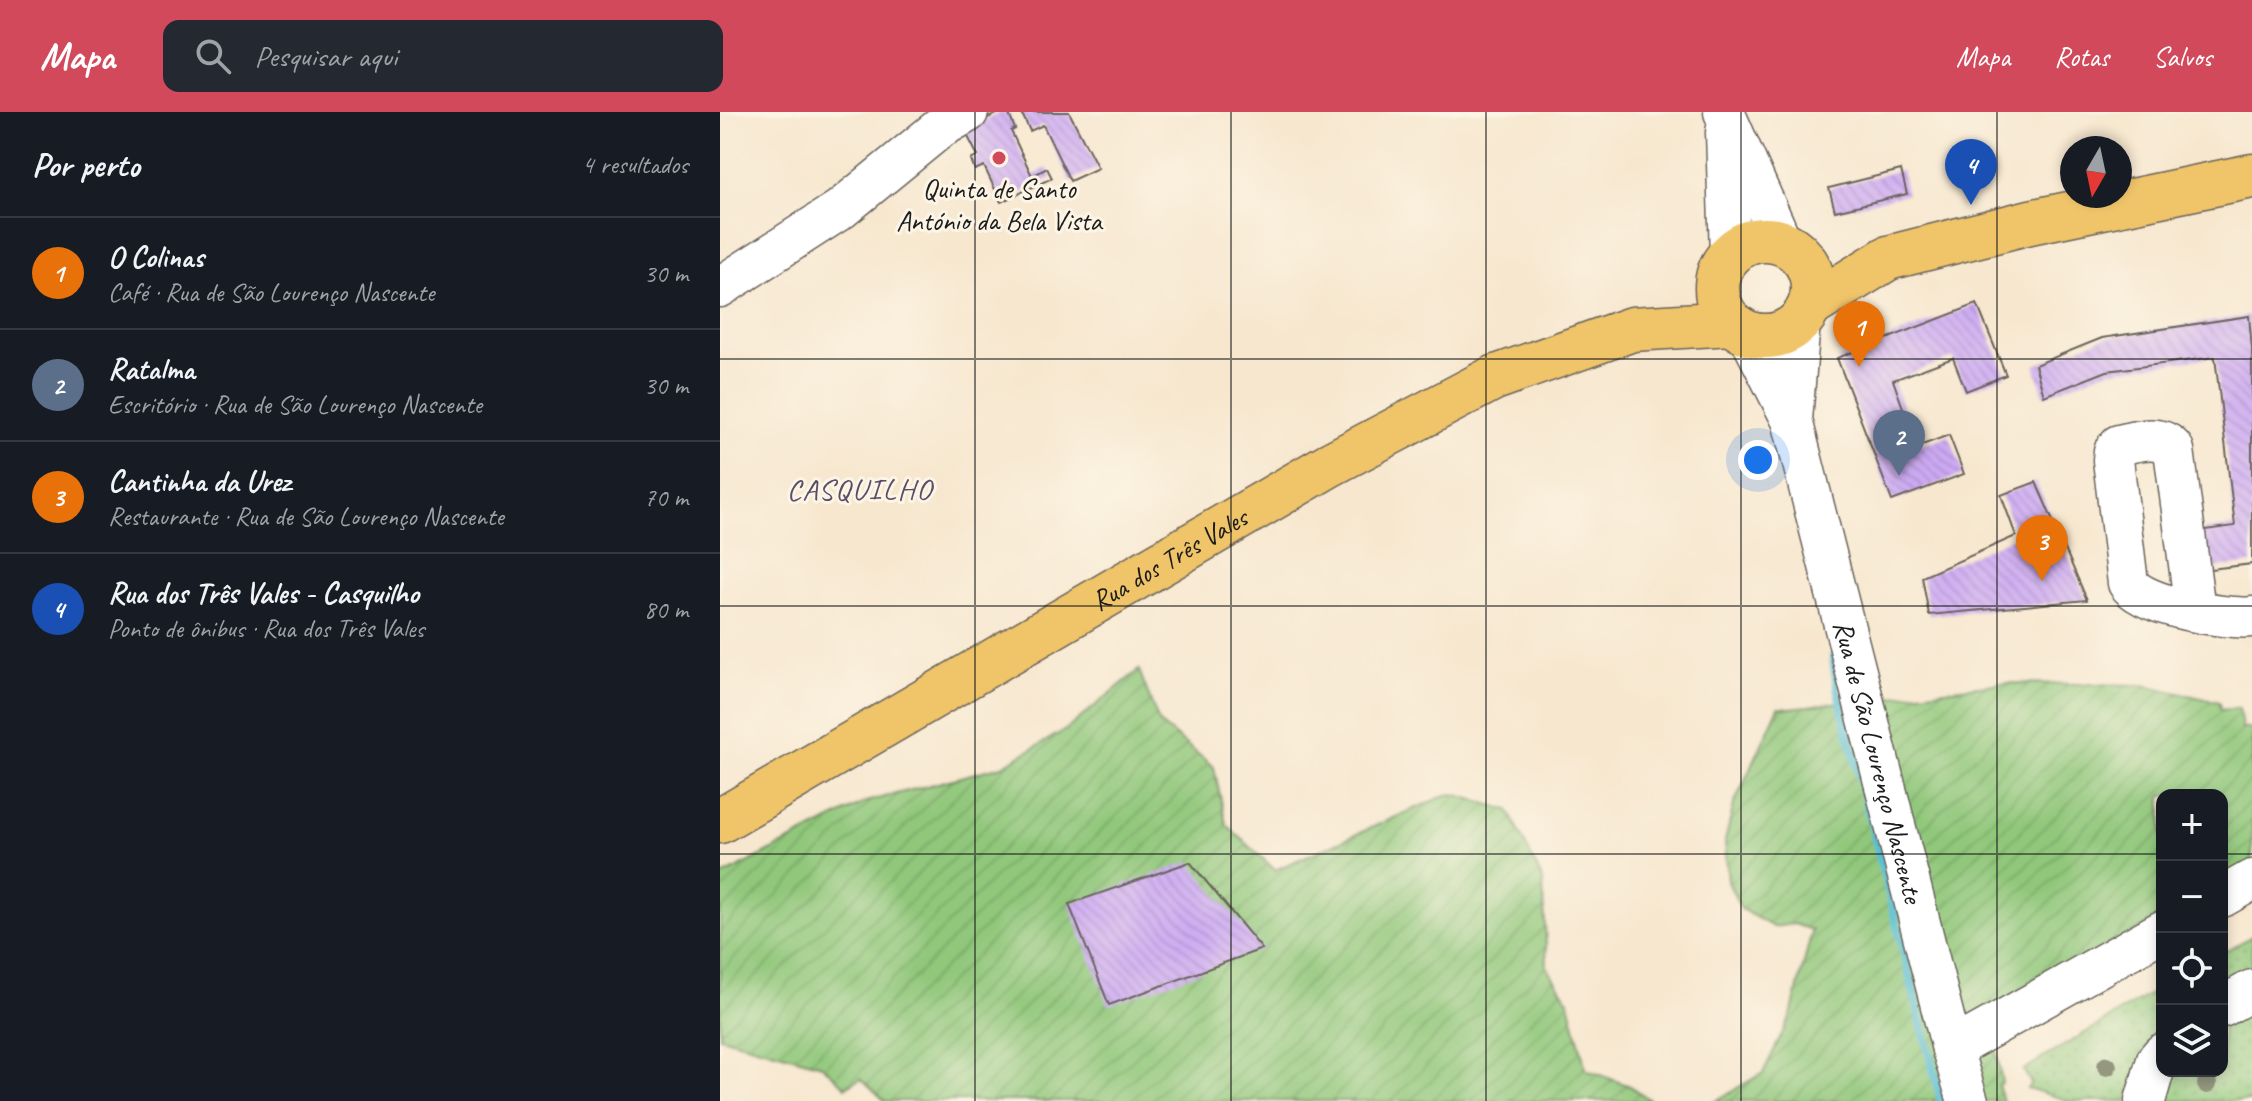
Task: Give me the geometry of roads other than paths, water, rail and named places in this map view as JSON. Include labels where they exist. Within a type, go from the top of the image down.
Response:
[{"type":"main road","name":"Rua dos Três Vales","points":[[1632,329],[1740,328],[1767,337],[1785,332],[1805,313],[1888,258],[2030,222],[2252,176]]},
{"type":"main road","name":"Rua dos Três Vales","points":[[720,821],[1395,429],[1494,378],[1632,329],[1725,263],[1745,245],[1763,240],[1790,248],[1888,258]]},
{"type":"main road","points":[[1790,248],[1809,269],[1813,287],[1805,313]]},
{"type":"main road","points":[[1725,263],[1716,290],[1721,308],[1740,328]]},
{"type":"street","points":[[720,287],[841,209],[940,128],[968,112]]},
{"type":"street","points":[[1725,116],[1790,248]]},
{"type":"street","points":[[1725,116],[1725,263]]},
{"type":"street","name":"Rua de São Lourenço Nascente","points":[[1792,420],[1805,313]]},
{"type":"street","name":"Rua de São Lourenço Nascente","points":[[1740,328],[1792,420],[1952,1049],[1968,1101]]},
{"type":"street","points":[[2195,610],[2235,618],[2252,617]]},
{"type":"street","points":[[2228,894],[2252,880]]},
{"type":"street","points":[[1952,1049],[2158,933]]},
{"type":"street","points":[[2226,1005],[2252,990]]},
{"type":"street","points":[[2145,1101],[2156,1063]]},
{"type":"waterway","points":[[1833,657],[1838,692],[1941,1101]]},
{"type":"place","name":"Quinta de Santo António da Bela Vista","points":[[999,158]]},
{"type":"place","name":"Rua dos Três Vales - Casquilho","points":[[1971,205]]},
{"type":"place","name":"O Colinas","points":[[1859,367]]},
{"type":"place","name":"Ratalma","points":[[1899,476]]},
{"type":"place","name":"Cantinha da Urez","points":[[2042,581]]},
{"type":"district","name":"CASQUILHO","points":[[860,489]]}]
